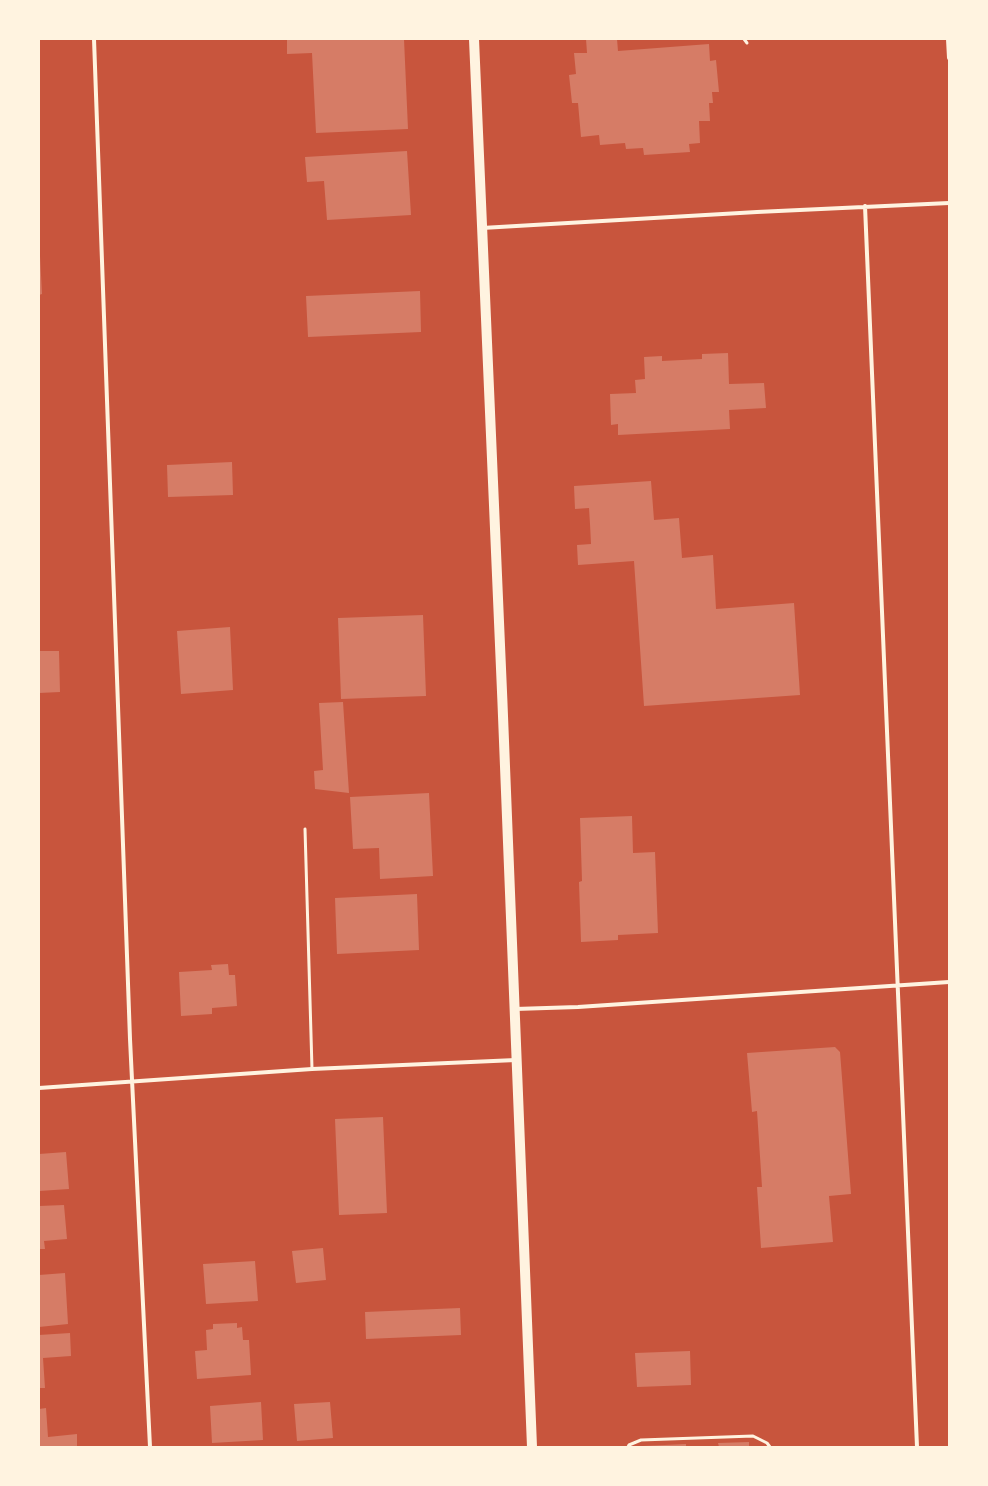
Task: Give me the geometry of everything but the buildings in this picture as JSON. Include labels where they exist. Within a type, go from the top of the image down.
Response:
[{"type":"main road","points":[[474,39],[532,1447]]},
{"type":"street","points":[[94,39],[132,1081],[150,1447]]},
{"type":"street","points":[[948,39],[949,58]]},
{"type":"street","points":[[482,228],[865,206],[949,203]]},
{"type":"street","points":[[865,206],[899,985],[917,1447]]},
{"type":"street","points":[[515,1009],[949,982]]},
{"type":"street","points":[[39,1088],[312,1069],[517,1060]]},
{"type":"lane","points":[[744,39],[747,42]]},
{"type":"lane","points":[[305,828],[312,1069]]},
{"type":"lane","points":[[628,1447],[629,1445],[641,1440],[753,1436],[767,1443],[770,1447]]}]
